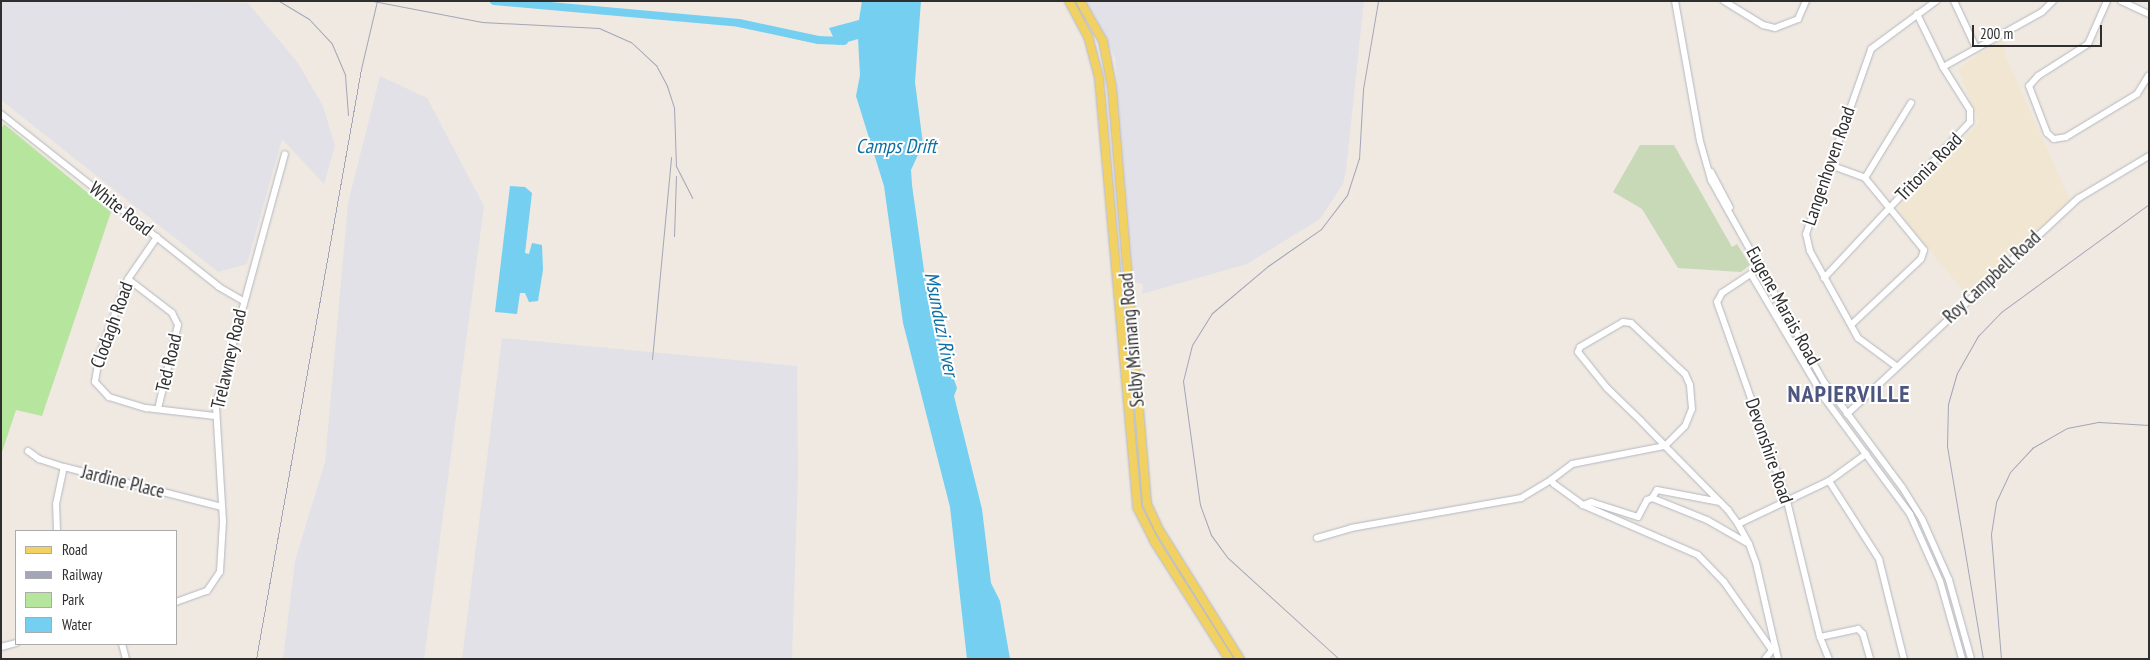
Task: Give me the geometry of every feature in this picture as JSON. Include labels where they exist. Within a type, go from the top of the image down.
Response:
[{"type":"main road","name":"Selby Msimang Road","points":[[1068,1],[1088,36],[1099,78],[1137,506],[1154,541],[1230,659]]},
{"type":"main road","name":"Selby Msimang Road","points":[[1080,1],[1103,40],[1112,87],[1130,339],[1146,504],[1158,528],[1240,659]]},
{"type":"street","name":"Eugene Marais Road","points":[[1676,1],[1700,141],[1707,167],[1824,382],[1902,487],[1940,552],[1971,659]]},
{"type":"street","points":[[1724,1],[1763,25],[1775,28],[1786,26],[1798,19],[1806,1]]},
{"type":"street","name":"Langenhoven Road","points":[[1896,366],[1864,344],[1824,278],[1806,239],[1871,49],[1936,1]]},
{"type":"street","points":[[1954,1],[1976,48]]},
{"type":"street","points":[[1944,67],[2042,12],[2053,1]]},
{"type":"street","points":[[2107,1],[2088,44],[2033,79],[2029,86],[2047,133],[2054,139],[2066,136],[2137,94],[2149,75]]},
{"type":"street","points":[[2121,1],[2149,14]]},
{"type":"street","name":"Tritonia Road","points":[[1824,278],[1970,122],[1970,110],[1944,67],[1917,14]]},
{"type":"street","points":[[1865,178],[1911,103]]},
{"type":"street","name":"White Road","points":[[1,114],[219,287],[243,301]]},
{"type":"street","name":"Trelawney Road","points":[[178,602],[200,596],[218,578],[223,548],[215,416],[243,301],[284,154]]},
{"type":"street","name":"Roy Campbell Road","points":[[1847,414],[1896,366],[2079,198],[2149,156]]},
{"type":"street","points":[[1830,165],[1865,178],[1923,247],[1924,254],[1852,324]]},
{"type":"street","name":"Clodagh Road","points":[[157,236],[128,280],[100,353],[95,382],[109,397],[158,409],[215,416]]},
{"type":"street","name":"Devonshire Road","points":[[1761,267],[1722,293],[1717,302],[1787,501],[1820,637],[1829,659]]},
{"type":"street","name":"Eugene Marais Road","points":[[1751,274],[1825,399],[1910,514],[1929,552],[1962,659]]},
{"type":"street","name":"Ted Road","points":[[128,280],[172,313],[178,325],[158,409]]},
{"type":"street","points":[[1317,538],[1352,528],[1521,498],[1551,480],[1564,468],[1582,461],[1665,446],[1685,426],[1690,416],[1688,379],[1636,327],[1623,322],[1583,345],[1578,352],[1607,388],[1665,446],[1720,502],[1738,524],[1749,544],[1778,659]]},
{"type":"street","name":"Jardine Place","points":[[28,451],[39,459],[64,467],[222,507]]},
{"type":"street","points":[[1738,524],[1829,481],[1866,454]]},
{"type":"street","points":[[57,530],[56,504],[64,467]]},
{"type":"street","points":[[1551,480],[1561,491],[1583,504],[1698,555],[1724,582],[1774,649]]},
{"type":"street","points":[[1829,481],[1879,559],[1904,659]]},
{"type":"street","points":[[1583,504],[1588,501],[1638,517],[1647,500],[1652,498],[1657,490],[1720,502]]},
{"type":"street","points":[[1652,498],[1707,520],[1749,544]]},
{"type":"street","points":[[1820,637],[1858,629],[1863,634],[1870,659]]},
{"type":"street","points":[[1,647],[15,643]]},
{"type":"street","points":[[122,645],[126,659]]},
{"type":"street","points":[[1765,659],[1774,649]]},
{"type":"shaded area","points":[[1,1],[248,3],[298,63],[323,106],[335,146],[324,184],[282,139],[247,264],[218,272],[1,100]]},
{"type":"shaded area","points":[[1084,1],[1364,1],[1346,170],[1343,184],[1320,219],[1247,264],[1142,294],[1143,284],[1134,282],[1115,58],[1095,16]]},
{"type":"shaded area","points":[[2004,38],[2005,55],[2070,200],[1973,290],[1963,291],[1900,213],[1900,204],[1979,123],[1958,68]]},
{"type":"shaded area","points":[[380,76],[427,98],[484,206],[424,659],[283,659],[295,561],[325,462],[348,203]]},
{"type":"shaded area","points":[[502,338],[797,366],[798,476],[792,659],[462,659]]},
{"type":"green space","points":[[4,124],[111,212],[42,416],[16,410],[1,455],[1,129]]},
{"type":"green space","points":[[1640,145],[1674,145],[1732,247],[1737,244],[1750,265],[1741,272],[1678,268],[1642,209],[1613,192]]},
{"type":"water","name":"Camps Drift","points":[[862,1],[921,1],[915,82],[923,144],[911,170],[912,185],[930,313],[957,388],[954,396],[982,509],[991,583],[1000,601],[1010,659],[967,659],[950,507],[903,323],[884,186],[856,96],[860,75],[858,39],[837,45],[829,28],[859,20]]},
{"type":"water","points":[[510,186],[525,187],[532,193],[525,253],[529,254],[532,243],[542,245],[543,270],[538,301],[529,302],[525,293],[520,293],[517,314],[495,312]]},
{"type":"waterway","points":[[494,1],[739,23],[818,40],[844,41]]},
{"type":"railway","points":[[279,1],[309,19],[332,44],[345,75],[348,115]]},
{"type":"railway","points":[[373,1],[482,22],[599,28],[631,42],[656,65],[667,86],[674,107],[676,166],[692,198]]},
{"type":"railway","points":[[256,659],[361,69],[377,1]]},
{"type":"railway","points":[[1339,659],[1227,557],[1211,535],[1200,505],[1183,381],[1192,345],[1211,314],[1268,266],[1321,229],[1347,195],[1359,159],[1363,89],[1378,1]]},
{"type":"railway","points":[[652,359],[671,157]]},
{"type":"railway","points":[[674,236],[676,176]]},
{"type":"railway","points":[[1983,659],[1947,447],[1948,404],[1957,373],[1978,336],[2001,312],[2149,204]]},
{"type":"railway","points":[[2001,659],[1991,534],[1996,502],[2010,472],[2032,448],[2067,428],[2099,422],[2149,425]]},
{"type":"district","name":"NAPIERVILLE","points":[[1849,394]]},
{"type":"water label","name":"Msunduzi River","points":[[941,324]]}]
